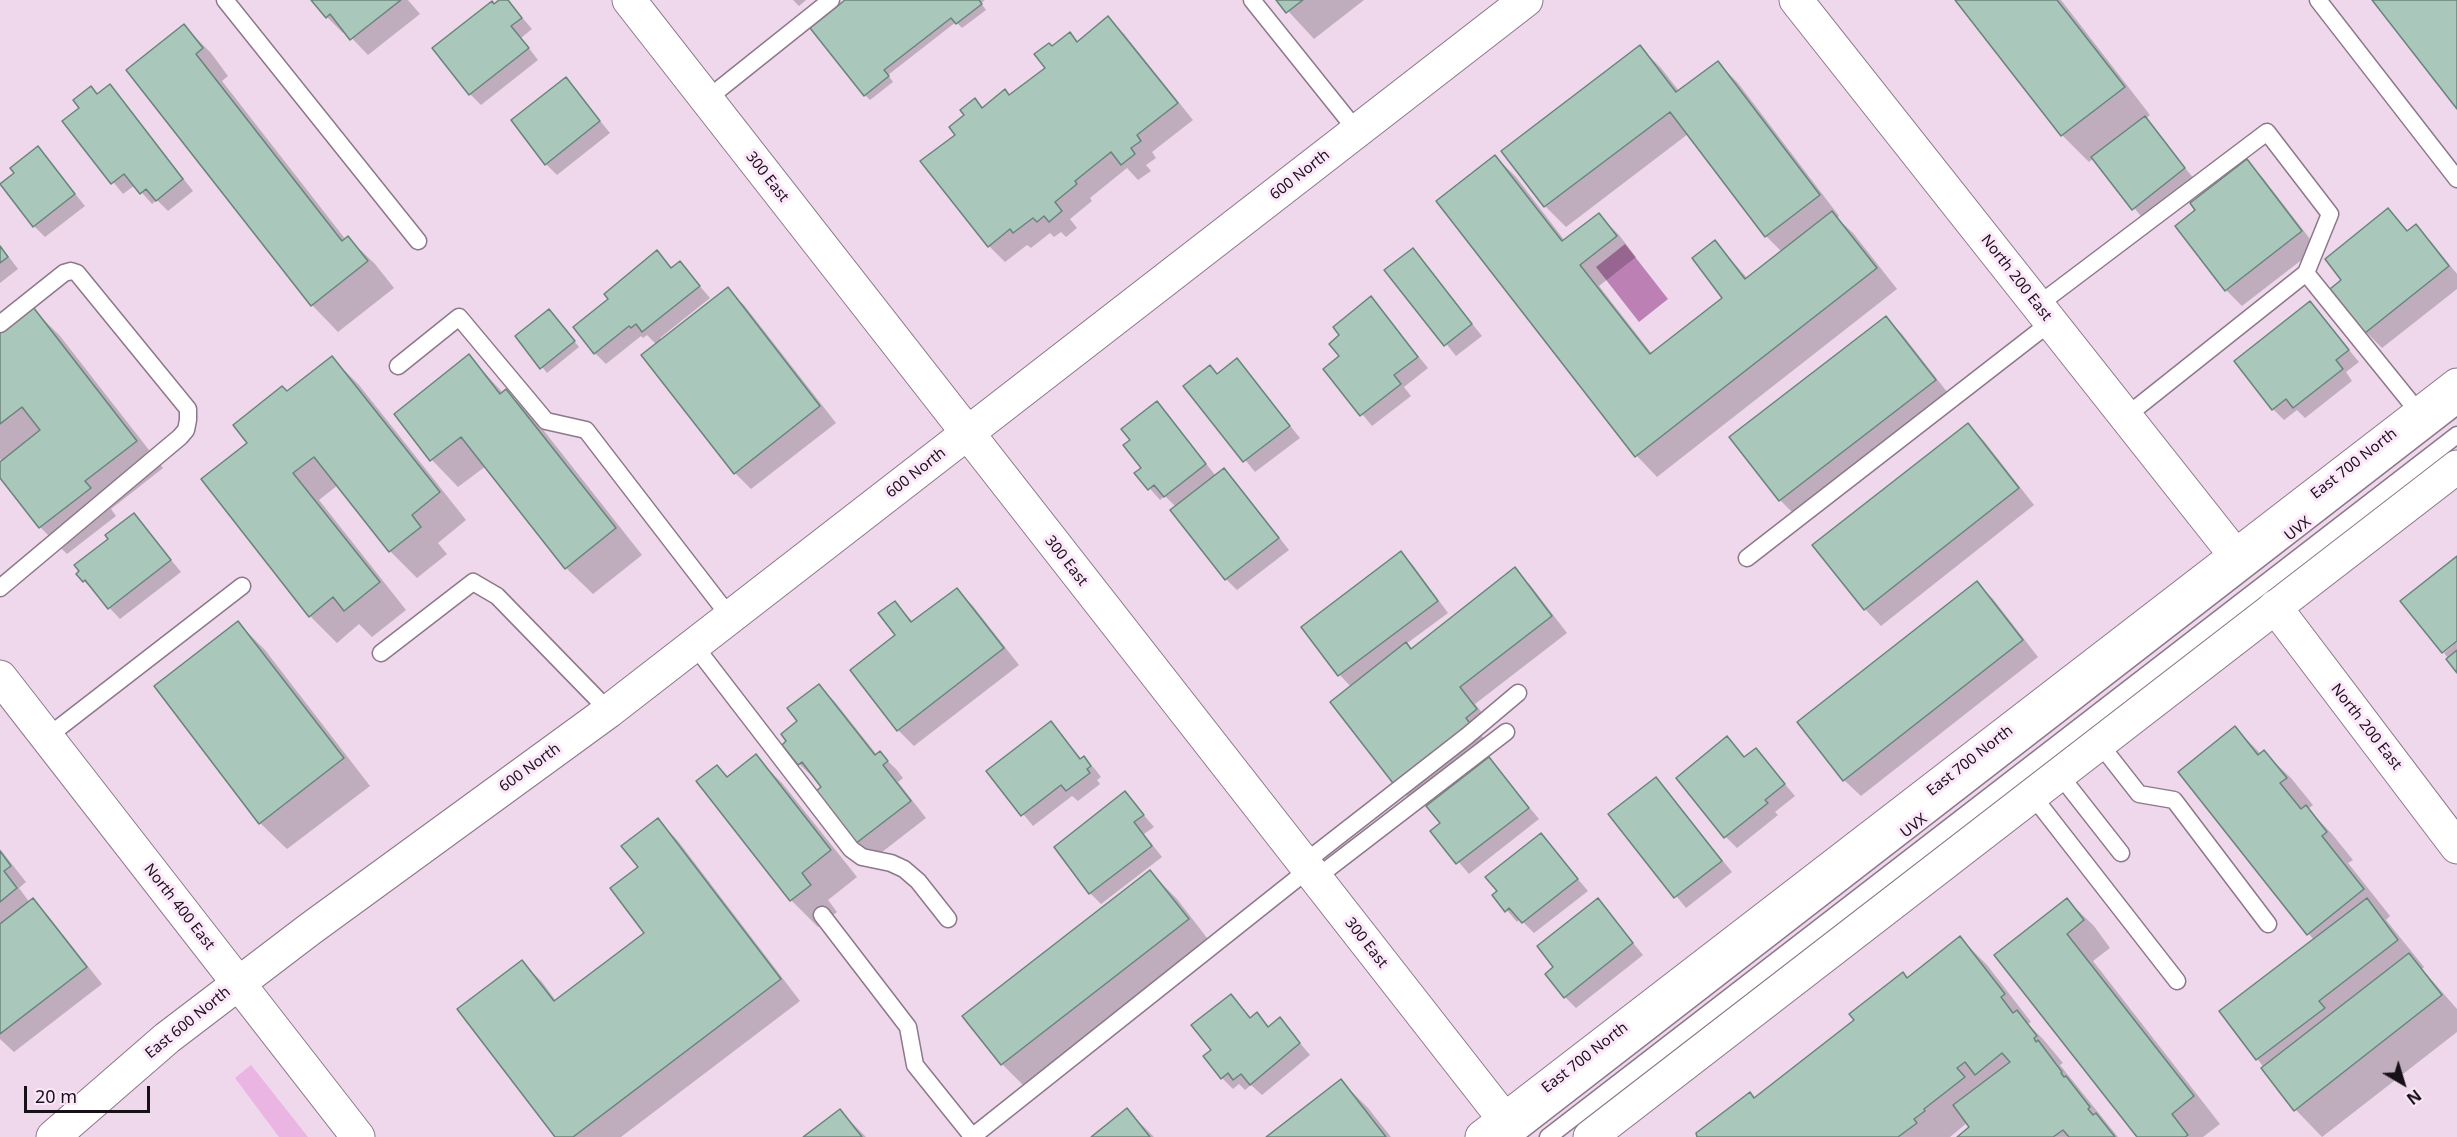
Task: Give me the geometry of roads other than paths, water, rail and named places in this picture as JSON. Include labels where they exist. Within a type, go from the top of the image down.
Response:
[{"type":"street","name":"300 East","points":[[629,0],[1309,870],[1500,1131]]},
{"type":"street","name":"North 200 East","points":[[1796,0],[2235,556]]},
{"type":"street","name":"600 North","points":[[300,937],[609,711],[1357,131],[1509,5]]},
{"type":"street","name":"East 700 North","points":[[1500,1131],[2457,385]]},
{"type":"street","points":[[1590,1137],[2457,467]]},
{"type":"street","name":"North 200 East","points":[[2274,608],[2457,847]]},
{"type":"street","name":"North 400 East","points":[[0,677],[358,1137]]},
{"type":"street","name":"East 600 North","points":[[53,1137],[167,1038],[300,937]]},
{"type":"lane","points":[[225,0],[418,242]]},
{"type":"lane","points":[[707,99],[831,0]]},
{"type":"lane","points":[[1252,0],[1357,131]]},
{"type":"lane","points":[[2318,0],[2457,179]]},
{"type":"lane","points":[[1747,558],[2267,132],[2330,214],[2307,273],[2126,417]]},
{"type":"lane","points":[[0,324],[64,273],[71,271],[78,273],[188,409],[188,420],[186,430],[180,437],[0,588]]},
{"type":"lane","points":[[2307,273],[2420,414]]},
{"type":"lane","points":[[398,366],[459,317],[546,421],[586,430],[730,617]]},
{"type":"lane","name":"UVX","points":[[1500,1131],[2457,406]]},
{"type":"lane","name":"UVX","points":[[1548,1137],[2457,435]]},
{"type":"lane","points":[[381,653],[473,582],[497,596],[609,711]]},
{"type":"lane","points":[[47,737],[243,586]]},
{"type":"lane","points":[[694,645],[851,849],[862,857],[891,863],[903,869],[918,881],[948,919]]},
{"type":"lane","points":[[822,915],[908,1027],[915,1065],[972,1137],[1309,870],[1518,693]]},
{"type":"lane","points":[[1309,870],[1506,732]]},
{"type":"lane","points":[[2099,743],[2139,794],[2174,800],[2268,924]]},
{"type":"lane","points":[[2059,774],[2121,853]]},
{"type":"lane","points":[[2032,795],[2177,981]]}]
